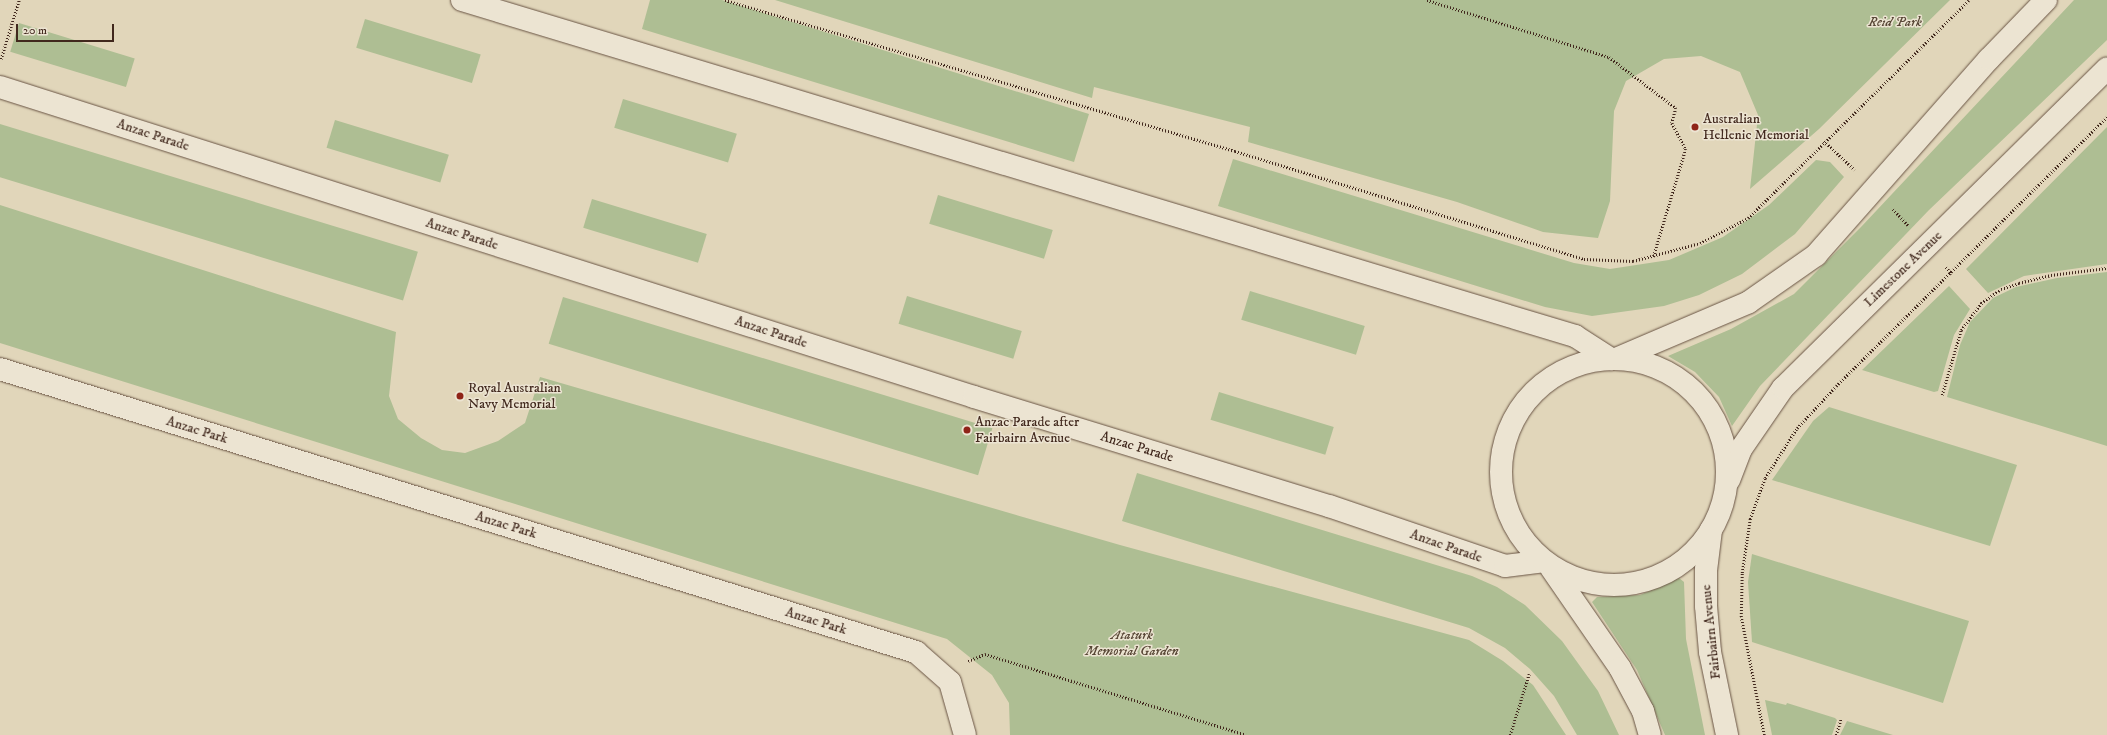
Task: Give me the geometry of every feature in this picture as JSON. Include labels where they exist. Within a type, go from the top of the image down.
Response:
[{"type":"main road","points":[[462,0],[1575,336],[1614,358],[1644,363],[1670,374],[1691,390],[1709,410],[1720,435],[1726,461],[1726,488]]},
{"type":"main road","points":[[1650,735],[1643,711],[1620,668],[1546,563],[1524,541],[1510,517],[1502,490],[1500,463],[1506,436],[1518,411],[1536,389],[1558,373],[1577,365],[1614,358],[1749,302],[1816,255],[1989,59],[2046,0]]},
{"type":"main road","name":"Limestone Avenue","points":[[1711,529],[1741,449],[1783,388],[2107,70]]},
{"type":"main road","name":"Anzac Parade","points":[[0,86],[982,399],[1329,506],[1505,566],[1546,563]]},
{"type":"main road","name":"Anzac Park","points":[[0,369],[916,652],[950,682],[966,735]]},
{"type":"main road","points":[[1546,563],[1569,576],[1592,583],[1615,585],[1638,583],[1660,576],[1680,564],[1711,529]]},
{"type":"main road","name":"Fairbairn Avenue","points":[[1711,529],[1706,569],[1706,606],[1710,652],[1727,735]]},
{"type":"path","points":[[0,63],[20,0]]},
{"type":"path","points":[[725,0],[1241,153],[1584,259],[1633,261],[1700,243],[1748,218],[1969,0]]},
{"type":"path","points":[[1427,0],[1609,57],[1676,108],[1672,123],[1686,149],[1654,256]]},
{"type":"path","points":[[1764,735],[1741,610],[1742,573],[1750,519],[1765,478],[1797,428],[1836,386],[2107,117]]},
{"type":"path","points":[[1942,395],[1961,330],[1981,303],[2001,289],[2019,283],[2051,275],[2107,268]]},
{"type":"path","points":[[946,679],[968,661],[985,654],[1246,735]]},
{"type":"path","points":[[1510,735],[1529,674]]},
{"type":"path","points":[[1836,735],[1841,719]]},
{"type":"green space","points":[[650,0],[722,0],[1089,114],[1074,162],[642,29]]},
{"type":"green space","name":"Reid Park","points":[[775,0],[1950,0],[1819,129],[1750,189],[1758,115],[1740,72],[1701,56],[1664,59],[1626,81],[1614,111],[1610,201],[1598,238],[1543,232],[1457,202],[1248,142],[1250,127],[1094,87],[1092,98]]},
{"type":"green space","points":[[2074,0],[2107,0],[2107,40],[1929,210],[1760,386],[1732,426],[1719,397],[1695,372],[1668,356],[1731,329],[1794,294],[1861,227]]},
{"type":"green space","points":[[365,19],[481,54],[472,83],[356,48]]},
{"type":"green space","points":[[19,23],[135,58],[126,87],[10,52]]},
{"type":"green space","points":[[623,99],[737,134],[728,162],[614,128]]},
{"type":"green space","points":[[335,120],[449,155],[440,183],[327,148]]},
{"type":"green space","points":[[0,124],[418,252],[403,301],[0,177]]},
{"type":"green space","points":[[2107,127],[2107,264],[2024,276],[1988,293],[1966,269]]},
{"type":"green space","points":[[1233,159],[1574,263],[1610,269],[1669,260],[1723,237],[1769,205],[1816,160],[1830,162],[1844,177],[1795,234],[1742,274],[1699,295],[1664,306],[1592,316],[1545,307],[1218,206]]},
{"type":"green space","points":[[938,195],[1053,230],[1044,259],[929,224]]},
{"type":"green space","points":[[592,199],[707,234],[698,263],[583,228]]},
{"type":"green space","name":"Ataturk Memorial Garden","points":[[0,205],[396,332],[389,396],[398,419],[421,438],[442,450],[465,453],[498,441],[525,423],[540,377],[1120,545],[1469,640],[1503,661],[1533,685],[1566,735],[1010,735],[1009,703],[992,675],[947,639],[0,343]]},
{"type":"green space","points":[[2107,272],[2107,446],[1947,397],[1960,345],[1970,322],[1993,298],[2016,287],[2057,278]]},
{"type":"green space","points":[[1949,286],[1970,309],[1954,335],[1938,391],[1934,392],[1862,370]]},
{"type":"green space","points":[[1250,291],[1365,326],[1356,355],[1241,320]]},
{"type":"green space","points":[[907,296],[1022,331],[1013,359],[899,324]]},
{"type":"green space","points":[[563,297],[992,428],[978,475],[549,344]]},
{"type":"green space","points":[[1219,392],[1334,427],[1325,455],[1211,420]]},
{"type":"green space","points":[[1829,407],[2017,465],[1990,546],[1772,480],[1813,421]]},
{"type":"green space","points":[[1137,473],[1472,576],[1497,587],[1525,605],[1562,641],[1598,691],[1619,735],[1577,735],[1554,696],[1530,669],[1505,648],[1469,628],[1122,521]]},
{"type":"green space","points":[[1752,554],[1969,621],[1943,703],[1752,642],[1748,582]]},
{"type":"green space","points":[[1679,578],[1684,582],[1686,639],[1705,735],[1665,735],[1637,670],[1592,602],[1597,597],[1640,595]]},
{"type":"green space","points":[[1765,700],[1786,705],[1787,703],[1835,718],[1837,720],[1832,735],[1772,735]]},
{"type":"green space","points":[[1847,721],[1893,735],[1840,735]]},
{"type":"place","name":"Australian Hellenic Memorial","points":[[1695,127]]},
{"type":"place","name":"Royal Australian Navy Memorial","points":[[460,396]]},
{"type":"place","name":"Anzac Parade after Fairbairn Avenue","points":[[967,430]]}]
